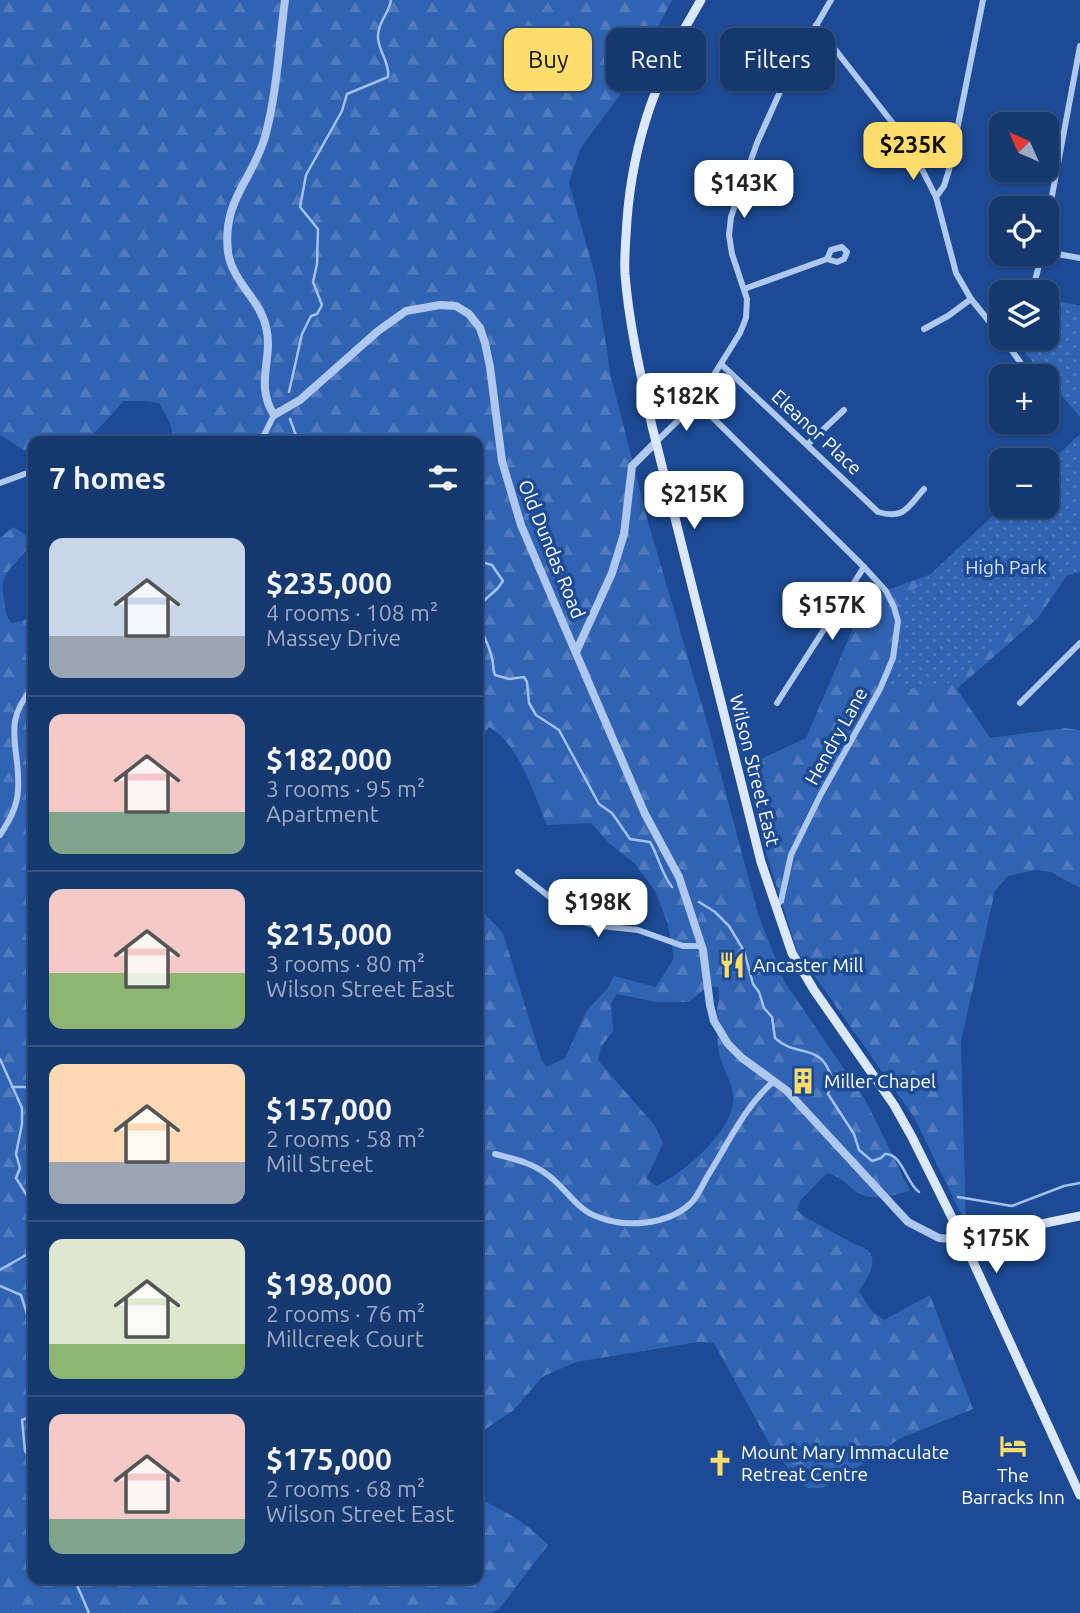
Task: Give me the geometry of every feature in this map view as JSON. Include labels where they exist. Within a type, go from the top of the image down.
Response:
[{"type":"main road","name":"Wilson Street East","points":[[701,0],[678,40],[657,87],[639,140],[629,195],[625,272],[636,356],[754,838],[792,953],[802,972],[894,1105],[926,1164],[1080,1495]]},
{"type":"main road","points":[[963,1240],[1080,1216]]},
{"type":"street","points":[[264,436],[277,414],[268,405],[265,391],[268,338],[266,327],[263,317],[234,274],[227,238],[231,208],[265,137],[285,0]]},
{"type":"street","points":[[576,652],[612,573],[624,534],[632,466],[697,402],[722,365],[746,318],[747,299],[730,245],[731,217],[757,143],[788,74],[831,0]]},
{"type":"street","points":[[936,197],[944,186],[949,170],[983,0]]},
{"type":"street","points":[[816,25],[902,132],[936,197],[956,274],[971,299],[989,321]]},
{"type":"street","points":[[1052,196],[1080,46]]},
{"type":"street","points":[[1059,255],[1080,258]]},
{"type":"street","points":[[744,289],[827,259]]},
{"type":"street","points":[[924,329],[971,299]]},
{"type":"street","name":"Old Dundas Road","points":[[277,414],[289,408],[378,331],[406,312],[440,305],[456,306],[469,314],[480,328],[491,367],[502,461],[521,525],[645,814],[679,877],[702,946],[709,1005],[714,1021],[735,1051],[774,1081],[811,1115],[908,1222],[939,1238],[963,1240]]},
{"type":"street","name":"Eleanor Place","points":[[722,365],[878,512],[894,516],[909,507],[924,488]]},
{"type":"street","name":"Hendry Lane","points":[[697,402],[864,567],[886,591],[898,621],[893,658],[880,689],[827,782],[791,855],[781,901],[775,906]]},
{"type":"street","points":[[808,444],[844,410]]},
{"type":"street","points":[[0,483],[28,473]]},
{"type":"street","points":[[777,703],[864,567]]},
{"type":"street","points":[[1020,703],[1080,643]]},
{"type":"street","points":[[0,835],[13,815],[18,791],[13,722],[20,702],[28,693]]},
{"type":"street","points":[[518,872],[580,920],[592,925],[638,930],[683,946],[702,946]]},
{"type":"street","points":[[495,1154],[526,1162],[546,1173],[581,1207],[597,1217],[622,1223],[669,1217],[691,1203],[747,1110],[774,1081]]},
{"type":"green space","points":[[0,0],[672,0],[658,28],[606,28],[606,91],[623,91],[580,149],[569,183],[595,275],[611,377],[648,522],[707,722],[758,914],[784,981],[866,1101],[910,1191],[885,1197],[866,1196],[827,1173],[800,1201],[797,1210],[870,1253],[872,1265],[859,1291],[871,1310],[884,1320],[930,1295],[973,1409],[899,1439],[822,1488],[808,1488],[798,1482],[769,1443],[714,1343],[698,1342],[576,1362],[542,1377],[514,1410],[483,1431],[483,912],[503,933],[542,1061],[547,1067],[565,1058],[587,1010],[607,989],[614,976],[656,987],[674,958],[668,924],[655,891],[635,864],[609,843],[591,823],[547,825],[531,785],[509,745],[489,727],[483,742],[483,436],[172,436],[171,426],[159,403],[124,401],[92,436],[28,436],[28,453],[0,435]],"holes":[[[708,986],[718,987],[718,1048],[732,1089],[732,1107],[718,1135],[694,1161],[656,1186],[647,1178],[663,1143],[655,1126],[598,1060],[601,1047],[613,1031],[611,1003],[617,994],[656,1002],[689,1002]]]},
{"type":"green space","points":[[1059,301],[1080,306],[1080,417],[1059,392],[1059,364],[1035,364],[1026,354],[1027,350],[1059,350]]},
{"type":"green space","name":"High Park","points":[[1080,434],[1080,572],[1067,575],[951,682],[916,690],[886,683],[896,662],[900,644],[900,603],[990,518],[1059,518],[1059,454]]},
{"type":"green space","points":[[1027,518],[1052,518],[1080,572],[1067,575],[1038,618],[957,689],[990,738],[1065,728],[1080,730],[1080,888],[1051,872],[1036,870],[1008,876],[995,891],[961,1041],[966,1224],[914,1117],[797,951],[765,849],[751,764],[806,738],[866,598],[947,568]]},
{"type":"green space","points":[[13,527],[28,540],[28,547],[6,574],[3,590],[6,612],[12,623],[28,617],[28,1584],[483,1584],[483,1500],[516,1518],[548,1545],[499,1609],[490,1613],[0,1613],[0,538]]},
{"type":"waterway","points":[[289,392],[302,334],[311,316],[317,314],[322,305],[313,282],[317,264],[318,229],[300,207],[306,175],[342,111],[347,94],[388,77],[378,33],[391,0]]},
{"type":"waterway","points":[[290,419],[296,436]]},
{"type":"waterway","points":[[483,562],[492,565],[503,581],[483,602]]},
{"type":"waterway","points":[[483,634],[491,653],[495,675],[509,679],[524,677],[529,703],[536,715],[559,730],[599,804],[612,813],[630,839],[650,842],[672,887]]},
{"type":"waterway","points":[[699,902],[715,912],[729,926],[744,951],[753,984],[759,992],[764,1008],[772,1017],[775,1038],[787,1046],[815,1055],[826,1064],[832,1077],[828,1094],[854,1134],[859,1150],[872,1161],[885,1154],[896,1158],[919,1192]]},
{"type":"waterway","points":[[0,1059],[22,1108],[16,1154],[20,1168],[16,1178],[28,1197]]},
{"type":"waterway","points":[[12,1087],[28,1087]]},
{"type":"waterway","points":[[958,1197],[1012,1206],[1064,1186],[1080,1183]]},
{"type":"waterway","points":[[0,1270],[28,1254]]},
{"type":"waterway","points":[[0,1286],[21,1295],[28,1317]]},
{"type":"waterway","points":[[28,1418],[22,1420],[25,1451],[28,1455]]},
{"type":"waterway","points":[[77,1584],[89,1613]]},
{"type":"place","name":"Ancaster Mill","points":[[732,965]]},
{"type":"place","name":"Miller Chapel","points":[[803,1081]]},
{"type":"place","name":"The Barracks Inn","points":[[1013,1446]]},
{"type":"place","name":"Mount Mary Immaculate Retreat Centre","points":[[720,1463]]}]
